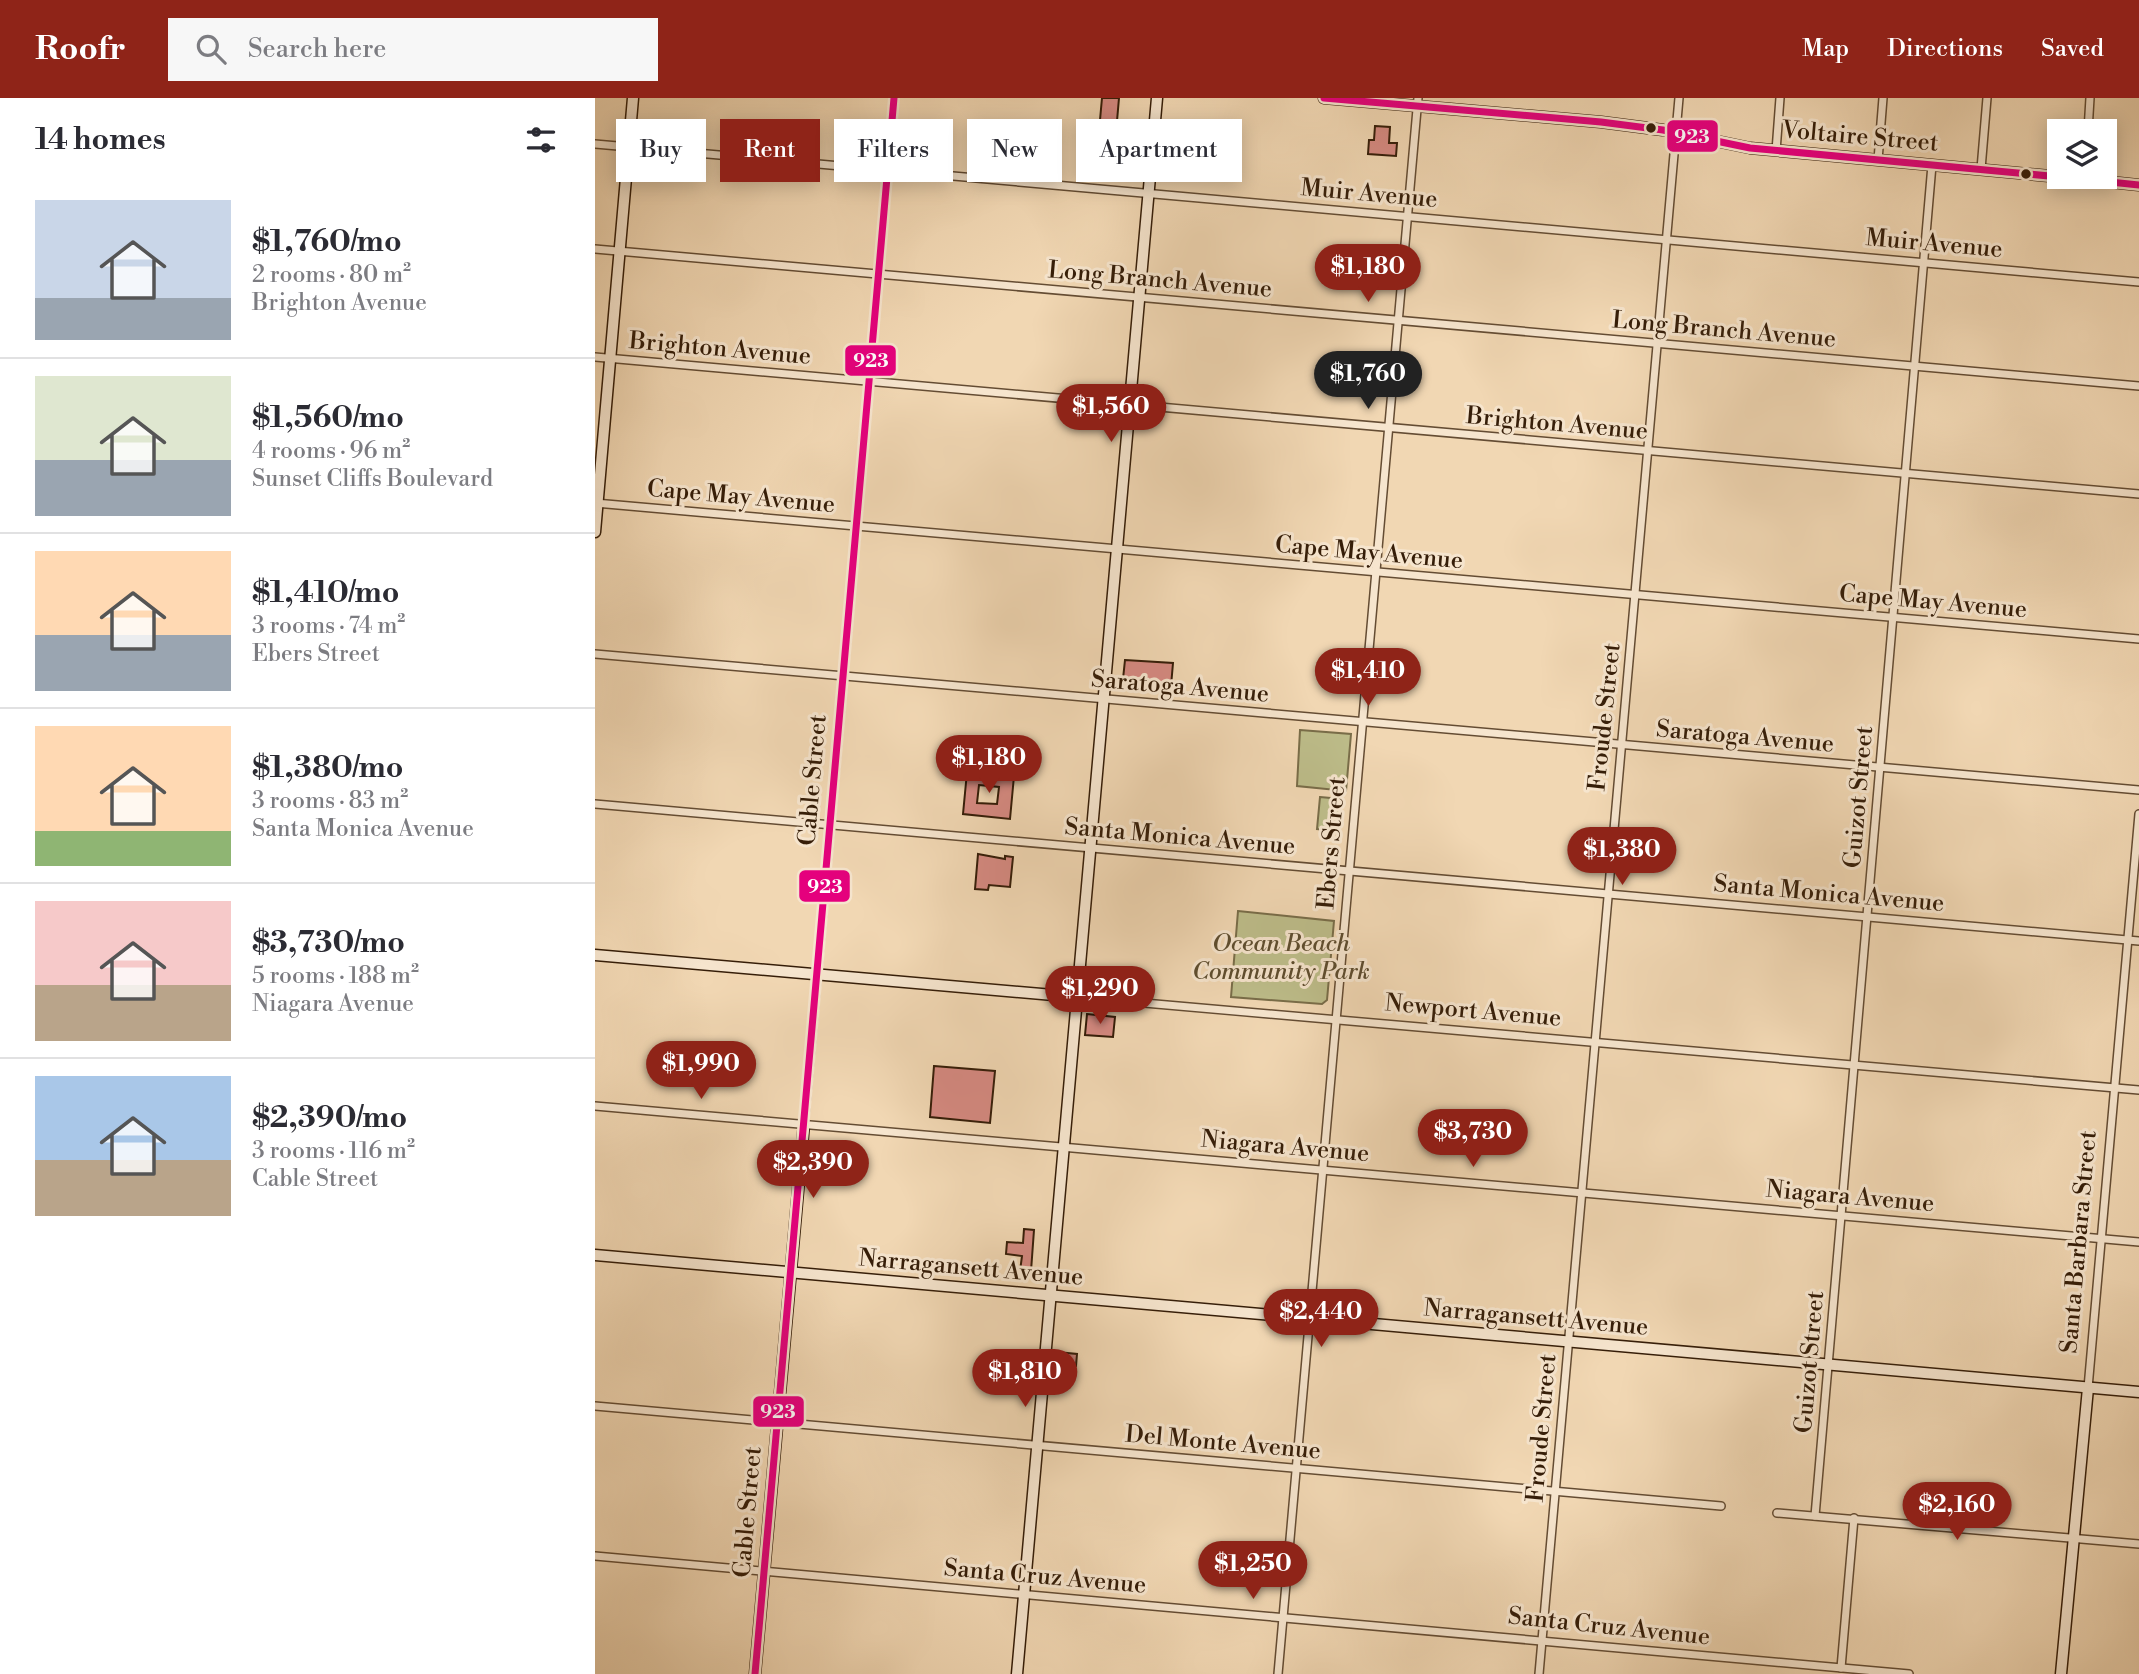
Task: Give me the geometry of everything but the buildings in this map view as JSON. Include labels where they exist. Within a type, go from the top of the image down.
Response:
[{"type":"street","points":[[631,119],[633,98]]},
{"type":"street","name":"Cable Street","points":[[892,119],[894,98]]},
{"type":"street","points":[[1017,1674],[1157,98]]},
{"type":"street","name":"Voltaire Street","points":[[1324,98],[1418,102],[1676,132],[1734,145],[1776,150],[2047,176]]},
{"type":"street","name":"Froude Street","points":[[1539,1674],[1679,98]]},
{"type":"street","points":[[1776,150],[1780,98]]},
{"type":"street","points":[[1878,160],[1883,98]]},
{"type":"street","points":[[1981,169],[1987,98]]},
{"type":"street","points":[[2089,119],[2090,98]]},
{"type":"street","name":"Ebers Street","points":[[1278,1674],[1418,102]]},
{"type":"street","name":"Muir Avenue","points":[[595,144],[616,146]]},
{"type":"street","name":"Muir Avenue","points":[[706,154],[834,165]]},
{"type":"street","name":"Guizot Street","points":[[1815,1516],[1895,618],[1932,165]]},
{"type":"street","name":"Muir Avenue","points":[[953,176],[2139,282]]},
{"type":"street","points":[[595,532],[626,182]]},
{"type":"street","name":"Cable Street","points":[[755,1674],[887,182]]},
{"type":"street","name":"Voltaire Street","points":[[2117,182],[2139,185]]},
{"type":"street","name":"Long Branch Avenue","points":[[595,249],[2139,386]]},
{"type":"street","name":"Brighton Avenue","points":[[595,357],[2139,494]]},
{"type":"street","name":"Cape May Avenue","points":[[596,503],[2139,639]]},
{"type":"street","name":"Saratoga Avenue","points":[[595,654],[2139,790]]},
{"type":"street","name":"Santa Monica Avenue","points":[[595,804],[2139,941]]},
{"type":"street","name":"Santa Barbara Street","points":[[2061,1674],[2139,814]]},
{"type":"street","name":"Newport Avenue","points":[[595,955],[2139,1090]]},
{"type":"street","name":"Niagara Avenue","points":[[595,1106],[2139,1242]]},
{"type":"street","name":"Narragansett Avenue","points":[[595,1255],[2139,1392]]},
{"type":"street","name":"Del Monte Avenue","points":[[595,1406],[1721,1506]]},
{"type":"street","points":[[1777,1513],[2139,1544]]},
{"type":"street","points":[[1841,1668],[1854,1518]]},
{"type":"street","name":"Santa Cruz Avenue","points":[[595,1556],[1543,1639],[1798,1670],[1841,1668],[1909,1674]]},
{"type":"green space","points":[[1300,730],[1351,734],[1346,791],[1297,786]]},
{"type":"green space","points":[[1320,797],[1341,799],[1338,831],[1317,829]]},
{"type":"green space","name":"Ocean Beach Community Park","points":[[1238,911],[1334,921],[1327,1000],[1322,1004],[1231,997]]},
{"type":"transit line","name":"923","points":[[755,1674],[894,98]]},
{"type":"transit line","name":"923","points":[[1324,98],[1601,122],[1663,130],[1750,148],[2047,176]]},
{"type":"transit line","name":"923","points":[[2117,183],[2139,185]]}]
